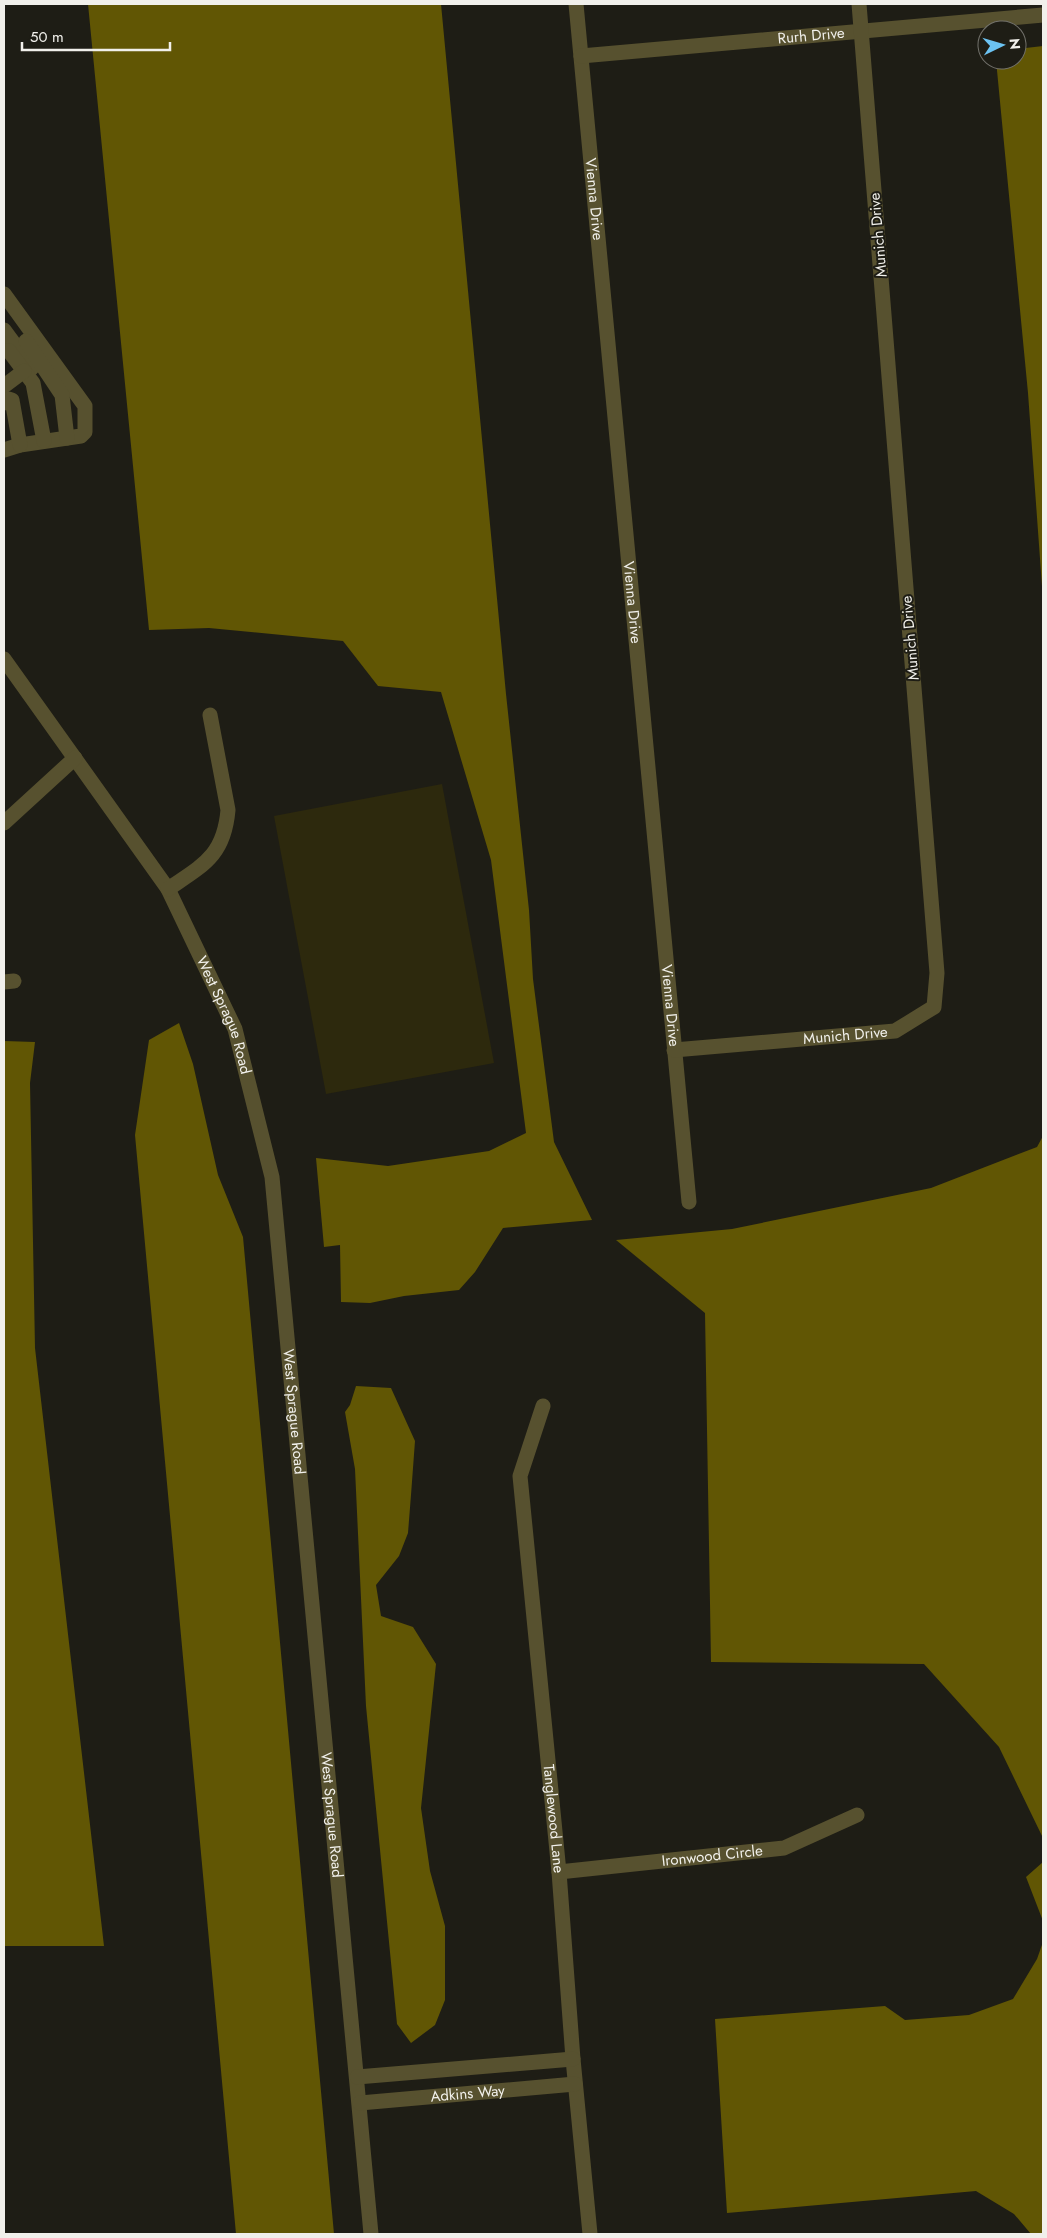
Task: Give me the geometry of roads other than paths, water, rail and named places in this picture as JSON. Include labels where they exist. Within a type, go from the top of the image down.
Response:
[{"type":"street","name":"Vienna Drive","points":[[576,4],[689,1202]]},
{"type":"street","name":"Munich Drive","points":[[674,1050],[895,1031],[934,1007],[938,973],[859,4]]},
{"type":"street","name":"Rurh Drive","points":[[581,56],[1043,16]]},
{"type":"street","points":[[4,294],[85,406],[85,432],[81,436],[20,445],[4,450]]},
{"type":"street","points":[[4,310],[62,395],[56,440]]},
{"type":"street","points":[[4,330],[53,396],[56,440]]},
{"type":"street","points":[[4,386],[12,363],[32,383],[56,440]]},
{"type":"street","points":[[4,403],[9,399],[12,400],[20,445]]},
{"type":"street","name":"West Sprague Road","points":[[4,659],[168,889],[235,1029],[272,1177],[372,2234]]},
{"type":"street","points":[[168,889],[203,865],[223,839],[228,810],[210,715]]},
{"type":"street","points":[[4,822],[75,758]]},
{"type":"street","name":"Tanglewood Lane","points":[[543,1406],[520,1476],[559,1872],[573,2058],[590,2234]]},
{"type":"street","name":"Ironwood Circle","points":[[559,1872],[784,1848],[858,1815]]},
{"type":"street","name":"Adkins Way","points":[[357,2077],[573,2058]]},
{"type":"street","name":"Adkins Way","points":[[360,2103],[576,2084]]}]
